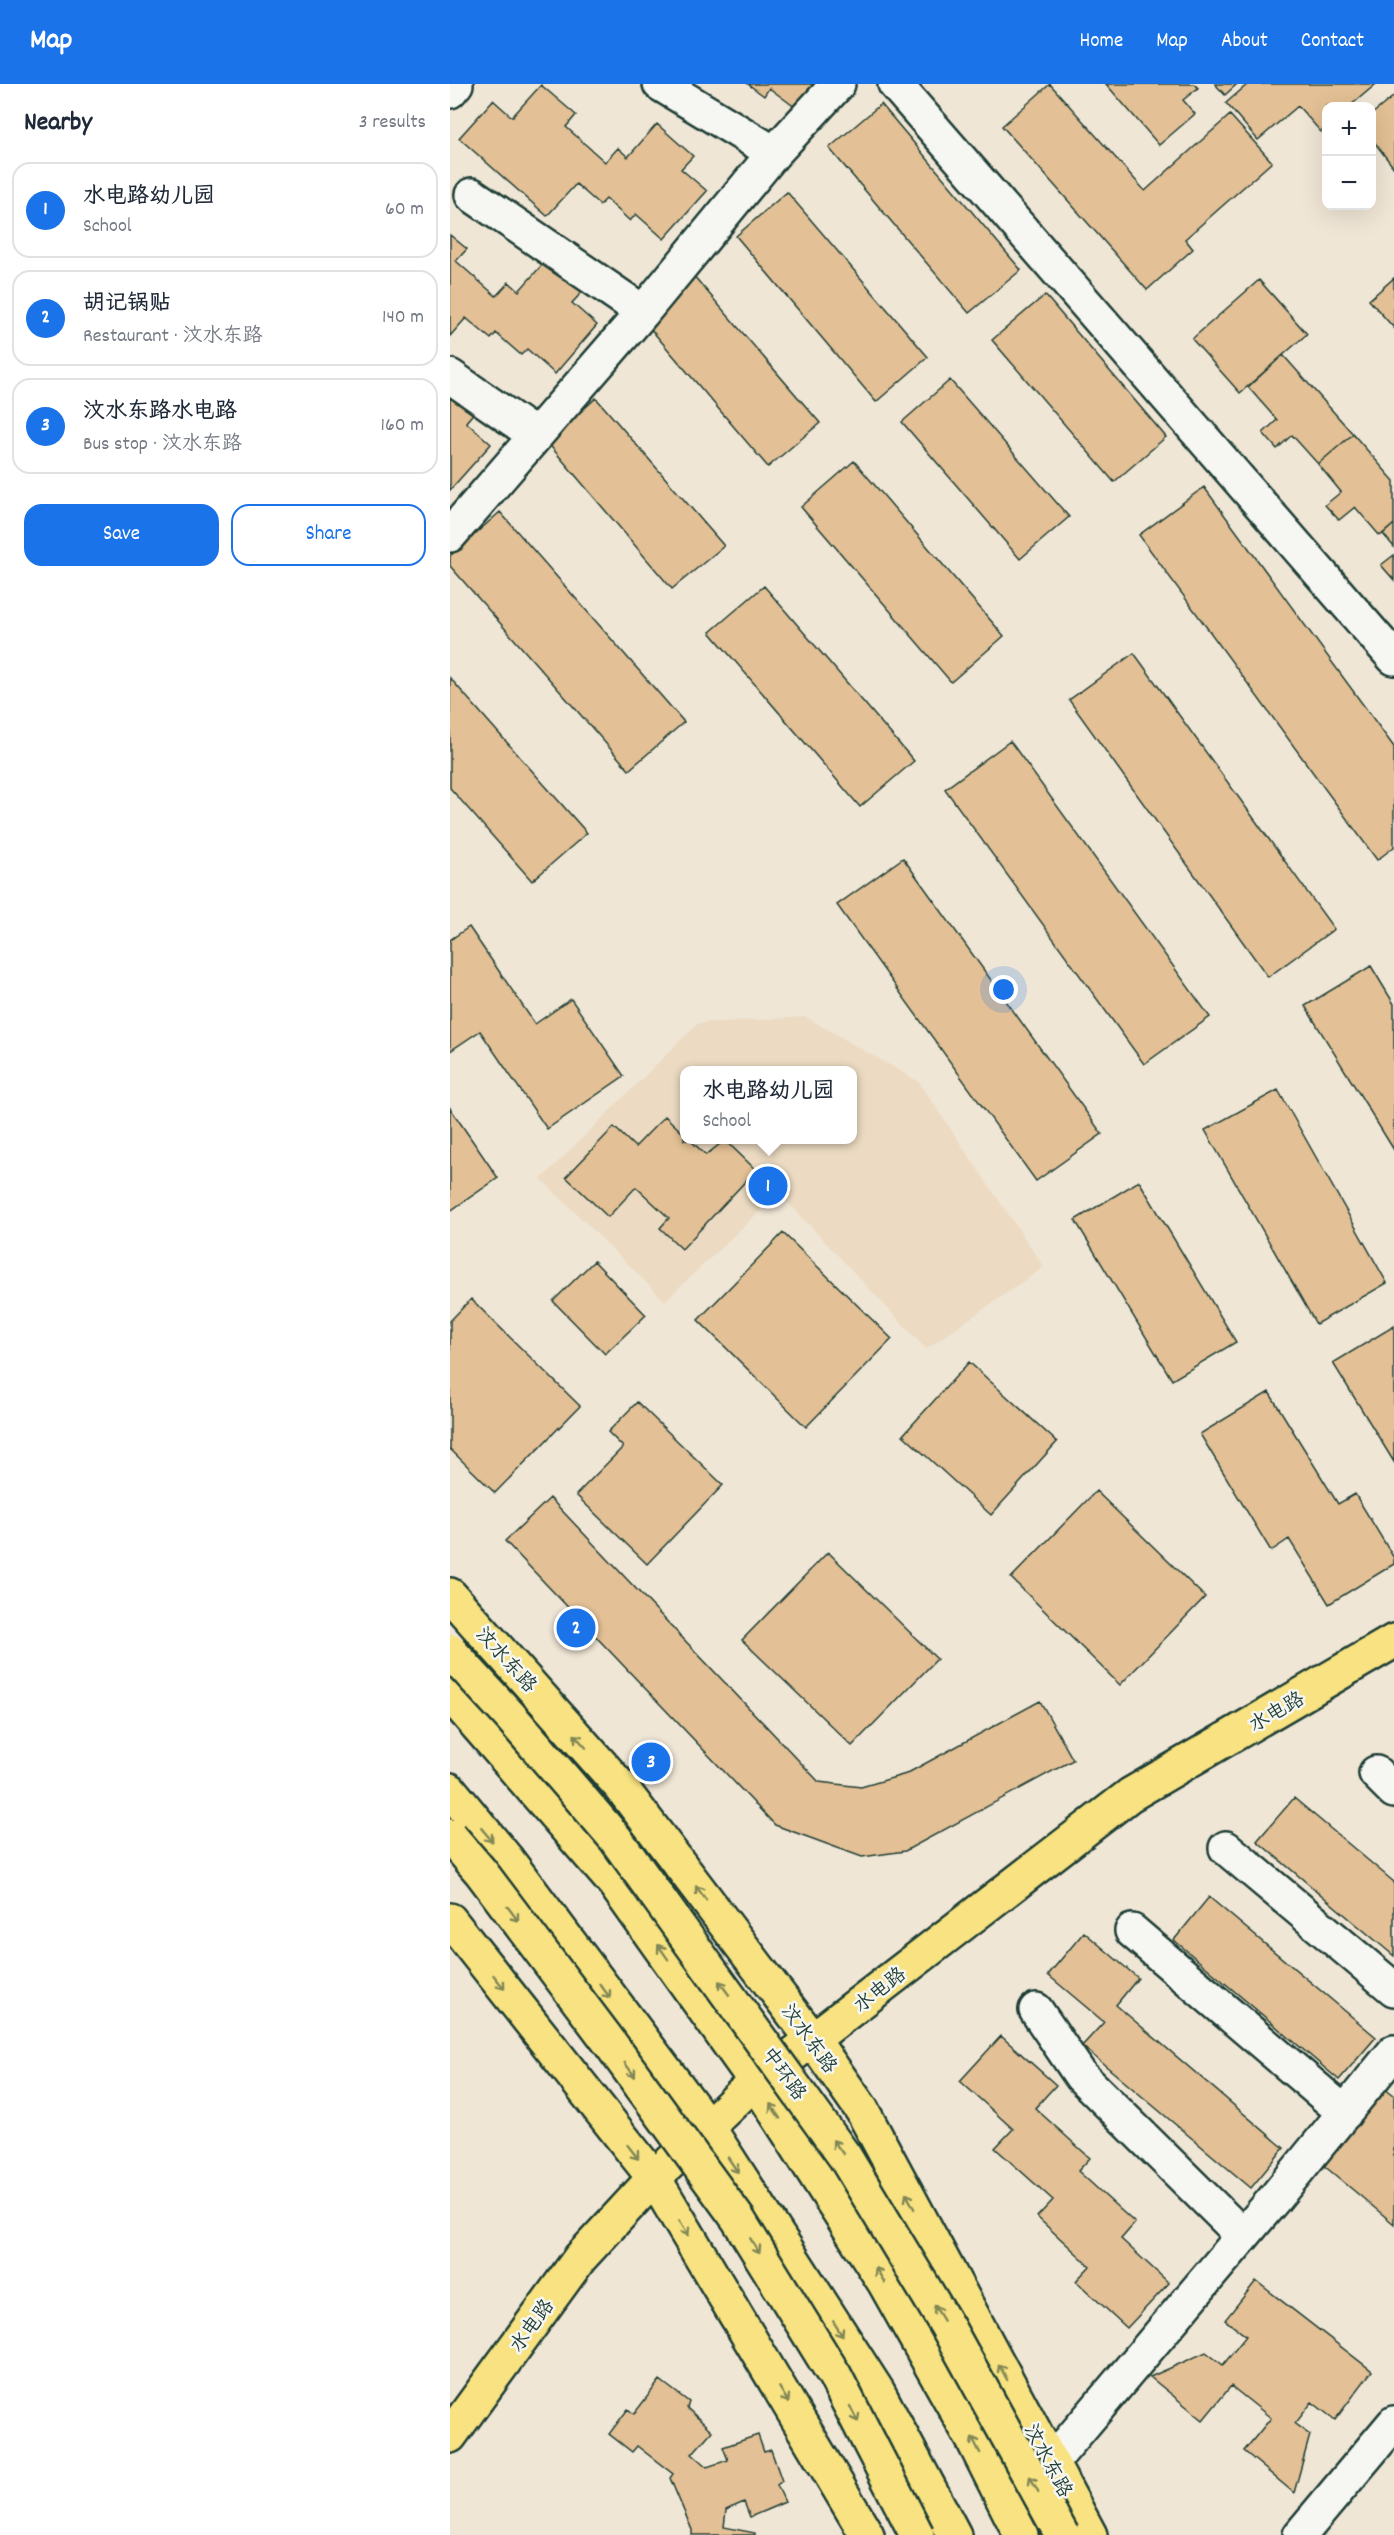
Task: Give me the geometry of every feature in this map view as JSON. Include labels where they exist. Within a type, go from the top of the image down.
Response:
[{"type":"main road","name":"汶水东路","points":[[450,1595],[621,1787],[813,2040],[862,2110],[1090,2535]]},
{"type":"main road","name":"水电路","points":[[450,2436],[579,2258],[654,2178],[756,2082],[1130,1796],[1394,1641]]},
{"type":"main road","name":"中环路","points":[[450,1652],[510,1716],[615,1838],[845,2157],[947,2326],[1062,2535]]},
{"type":"main road","points":[[450,1694],[614,1882],[756,2082],[884,2282],[973,2440],[1021,2535]]},
{"type":"main road","points":[[450,1790],[506,1858],[708,2127],[878,2392],[954,2535]]},
{"type":"main road","points":[[450,1836],[481,1872],[544,1955],[738,2219],[835,2376],[917,2535]]},
{"type":"main road","points":[[450,1920],[654,2178],[867,2535]]},
{"type":"street","points":[[450,91],[456,84]]},
{"type":"street","points":[[660,84],[774,153]]},
{"type":"street","points":[[450,535],[643,312],[774,153],[838,84]]},
{"type":"street","points":[[896,84],[1394,658]]},
{"type":"street","points":[[472,195],[643,312]]},
{"type":"street","points":[[450,376],[535,435]]},
{"type":"street","points":[[1226,1848],[1394,1989]]},
{"type":"street","points":[[1132,1931],[1345,2113]]},
{"type":"street","points":[[1036,2010],[1081,2076],[1243,2236]]},
{"type":"street","points":[[1051,2463],[1243,2236],[1394,2052]]},
{"type":"street","points":[[1300,2535],[1394,2423]]},
{"type":"shaded area","points":[[806,1017],[919,1082],[1044,1267],[926,1349],[779,1193],[665,1301],[541,1179],[698,1023]]},
{"type":"building","points":[[748,84],[818,84],[799,110],[769,88],[764,96]]},
{"type":"building","points":[[1050,84],[1145,191],[1230,115],[1272,162],[1185,239],[1193,249],[1147,290],[1002,126]]},
{"type":"building","points":[[1106,84],[1194,84],[1198,88],[1183,100],[1195,114],[1159,145]]},
{"type":"building","points":[[1215,84],[1237,84],[1225,95]]},
{"type":"building","points":[[1248,84],[1376,84],[1355,102],[1322,102],[1321,132],[1298,106],[1258,140],[1226,103]]},
{"type":"building","points":[[541,85],[576,115],[566,127],[605,162],[618,148],[628,157],[657,124],[693,156],[681,169],[707,191],[664,239],[636,214],[630,221],[606,199],[600,205],[576,184],[547,216],[459,138],[493,100],[512,117]]},
{"type":"building","points":[[1394,96],[1394,168],[1376,144],[1376,111]]},
{"type":"building","points":[[881,104],[1021,270],[969,313],[829,148]]},
{"type":"building","points":[[787,192],[928,357],[876,402],[736,236]]},
{"type":"building","points":[[450,235],[467,249],[456,261],[496,296],[509,282],[519,291],[548,258],[584,290],[572,303],[597,325],[555,374],[527,349],[521,355],[496,333],[491,339],[466,318],[450,336]]},
{"type":"building","points":[[693,275],[820,423],[768,467],[643,320]]},
{"type":"building","points":[[1394,278],[1394,328],[1369,300]]},
{"type":"building","points":[[1259,280],[1307,334],[1240,393],[1192,339]]},
{"type":"building","points":[[1045,295],[1166,437],[1114,482],[992,340]]},
{"type":"building","points":[[1283,355],[1353,434],[1318,464],[1292,435],[1277,449],[1263,433],[1277,420],[1248,387]]},
{"type":"building","points":[[950,380],[1069,517],[1020,559],[902,422]]},
{"type":"building","points":[[450,385],[477,409],[466,422],[491,444],[450,490]]},
{"type":"building","points":[[596,398],[724,546],[672,589],[547,442]]},
{"type":"building","points":[[1353,434],[1394,481],[1394,524],[1380,536],[1355,507],[1339,520],[1325,505],[1341,492],[1318,464]]},
{"type":"building","points":[[854,461],[1004,636],[951,682],[801,507]]},
{"type":"building","points":[[1204,487],[1394,747],[1394,847],[1377,860],[1139,535]]},
{"type":"building","points":[[500,512],[684,722],[629,770],[450,566],[450,556]]},
{"type":"building","points":[[1394,524],[1394,547],[1383,534]]},
{"type":"building","points":[[1394,555],[1394,580],[1381,565]]},
{"type":"building","points":[[764,586],[914,761],[860,807],[710,632]]},
{"type":"building","points":[[1134,653],[1334,929],[1268,977],[1069,700]]},
{"type":"building","points":[[450,678],[587,833],[532,881],[450,788]]},
{"type":"building","points":[[1010,741],[1210,1017],[1144,1064],[945,789]]},
{"type":"building","points":[[903,858],[1102,1134],[1036,1181],[837,905]]},
{"type":"building","points":[[469,927],[535,1024],[571,999],[624,1076],[547,1129],[480,1031],[450,1051],[450,940]]},
{"type":"building","points":[[1371,966],[1394,1004],[1394,1150],[1305,1006]]},
{"type":"building","points":[[1278,1090],[1387,1283],[1316,1324],[1205,1130]]},
{"type":"building","points":[[450,1108],[498,1178],[450,1211]]},
{"type":"building","points":[[665,1116],[680,1130],[680,1144],[694,1144],[706,1155],[720,1144],[729,1144],[756,1170],[682,1249],[660,1228],[669,1218],[636,1187],[608,1217],[566,1177],[614,1127],[635,1147]]},
{"type":"building","points":[[1139,1181],[1236,1342],[1172,1380],[1075,1220]]},
{"type":"building","points":[[783,1233],[892,1339],[806,1427],[698,1320]]},
{"type":"building","points":[[594,1261],[646,1315],[605,1354],[553,1301]]},
{"type":"building","points":[[471,1299],[580,1406],[495,1493],[450,1449],[450,1321]]},
{"type":"building","points":[[1394,1326],[1394,1462],[1333,1363]]},
{"type":"building","points":[[969,1362],[1057,1442],[991,1515],[903,1435]]},
{"type":"building","points":[[1269,1392],[1338,1504],[1355,1494],[1394,1558],[1394,1564],[1329,1604],[1289,1539],[1271,1551],[1200,1434]]},
{"type":"building","points":[[637,1402],[723,1485],[647,1564],[576,1495],[623,1447],[608,1432]]},
{"type":"building","points":[[1096,1491],[1205,1597],[1120,1685],[1011,1578]]},
{"type":"building","points":[[550,1498],[819,1782],[861,1787],[906,1774],[1040,1701],[1073,1760],[905,1851],[862,1857],[775,1825],[505,1541]]},
{"type":"building","points":[[828,1552],[937,1659],[852,1746],[742,1640]]},
{"type":"building","points":[[1294,1798],[1394,1882],[1394,1956],[1257,1841]]},
{"type":"building","points":[[1209,1897],[1376,2037],[1339,2080],[1174,1940]]},
{"type":"building","points":[[1084,1932],[1138,1978],[1116,2005],[1284,2148],[1251,2188],[1082,2046],[1104,2022],[1048,1975]]},
{"type":"building","points":[[1001,2036],[1056,2085],[1035,2108],[1090,2158],[1078,2171],[1135,2223],[1121,2239],[1169,2283],[1127,2328],[1076,2281],[1090,2266],[1037,2217],[1053,2200],[995,2148],[1013,2129],[960,2081]]},
{"type":"building","points":[[1380,2084],[1394,2095],[1394,2224],[1317,2160]]},
{"type":"building","points":[[1256,2281],[1372,2371],[1335,2420],[1312,2402],[1295,2424],[1310,2435],[1294,2493],[1244,2451],[1271,2418],[1231,2386],[1203,2420],[1150,2377],[1206,2352],[1223,2365],[1246,2336],[1225,2320]]},
{"type":"building","points":[[660,2380],[689,2402],[687,2408],[712,2431],[692,2454],[707,2467],[728,2460],[723,2447],[758,2435],[764,2452],[771,2450],[782,2481],[777,2485],[785,2502],[750,2517],[744,2502],[726,2510],[724,2527],[755,2533],[755,2535],[692,2535],[692,2530],[670,2478],[673,2474],[637,2446],[632,2452],[609,2434],[628,2409],[634,2414]]},
{"type":"place","name":"水电路幼儿园","points":[[768,1186]]},
{"type":"place","name":"胡记锅贴","points":[[576,1628]]},
{"type":"place","name":"汶水东路水电路","points":[[651,1762]]}]
